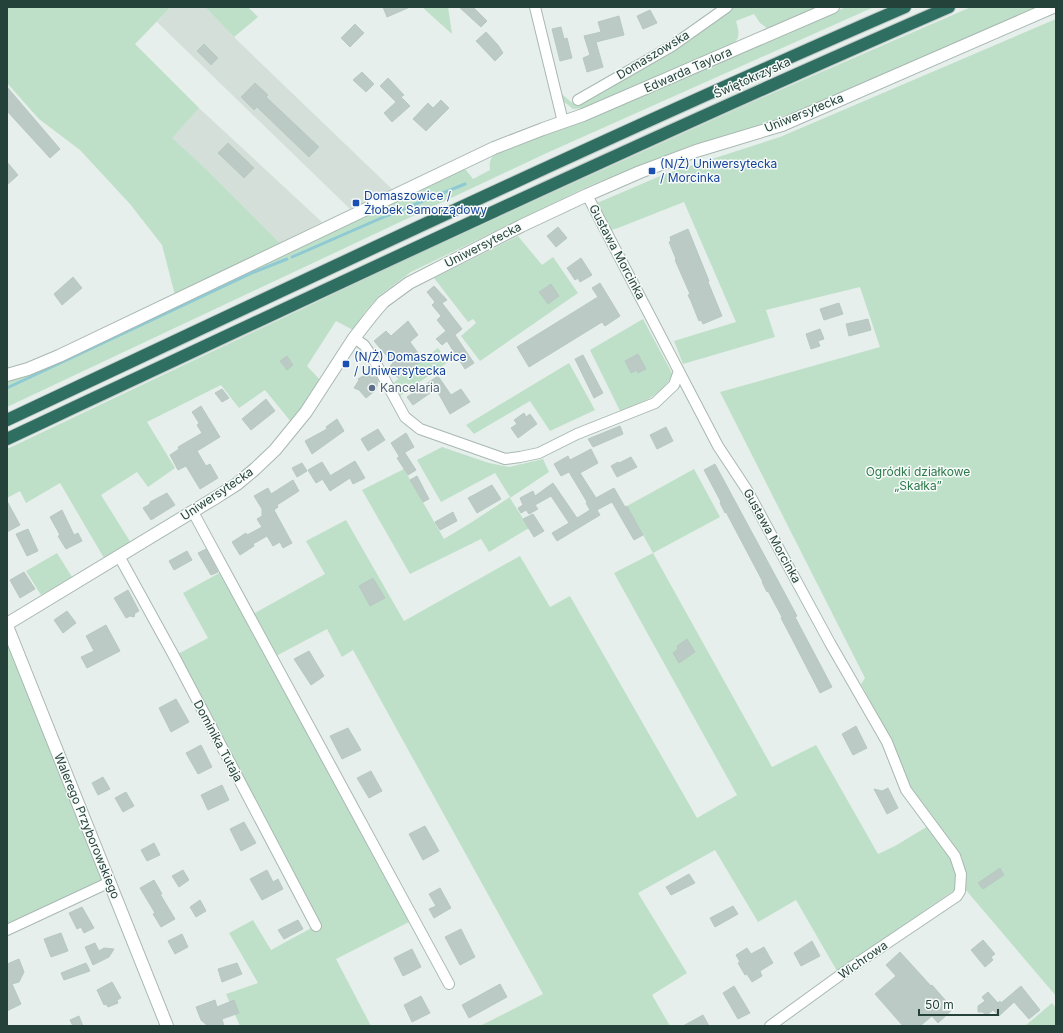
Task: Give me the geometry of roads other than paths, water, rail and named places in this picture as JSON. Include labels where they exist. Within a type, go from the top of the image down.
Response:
[{"type":"highway","name":"Świętokrzyska","points":[[7,420],[452,211],[733,83],[905,7]]},
{"type":"highway","name":"Świętokrzyska","points":[[7,439],[568,176],[948,7]]},
{"type":"street","points":[[535,7],[563,122]]},
{"type":"street","name":"Domaszowska","points":[[578,100],[672,46],[727,7]]},
{"type":"street","name":"Edwarda Taylora","points":[[7,375],[59,356],[458,164],[668,79],[833,7]]},
{"type":"street","name":"Uniwersytecka","points":[[7,625],[193,512],[237,484],[255,469],[275,450],[306,412],[354,338],[372,315],[383,302],[409,284],[521,226],[640,172],[696,150],[782,125],[1053,7]]},
{"type":"street","name":"Gustawa Morcinka","points":[[587,195],[718,446],[747,490],[830,643],[887,742],[906,790],[954,856],[961,874],[960,891],[957,896]]},
{"type":"street","points":[[354,338],[364,346],[373,358],[405,417],[420,429],[505,458],[520,458],[539,453],[577,434],[655,403],[674,385],[680,371]]},
{"type":"street","points":[[193,512],[449,984]]},
{"type":"street","name":"Dominika Tutaja","points":[[119,556],[174,656],[316,926]]},
{"type":"street","name":"Walerego Przyborowskiego","points":[[7,625],[167,1026]]},
{"type":"street","points":[[7,930],[110,882]]},
{"type":"street","name":"Wichrowa","points":[[770,1026],[850,968],[957,896]]},
{"type":"waterway","points":[[292,257],[386,216],[465,184]]},
{"type":"waterway","points":[[7,388],[254,272],[287,259]]},
{"type":"place","name":"(N/Ż) Uniwersytecka / Morcinka","points":[[652,171]]},
{"type":"place","name":"Domaszowice / Żłobek Samorządowy","points":[[356,203]]},
{"type":"place","name":"(N/Ż) Domaszowice / Uniwersytecka","points":[[346,364]]},
{"type":"place","name":"Kancelaria","points":[[372,388]]},
{"type":"park label","name":"Ogródki działkowe „Skałka”","points":[[918,479]]}]
